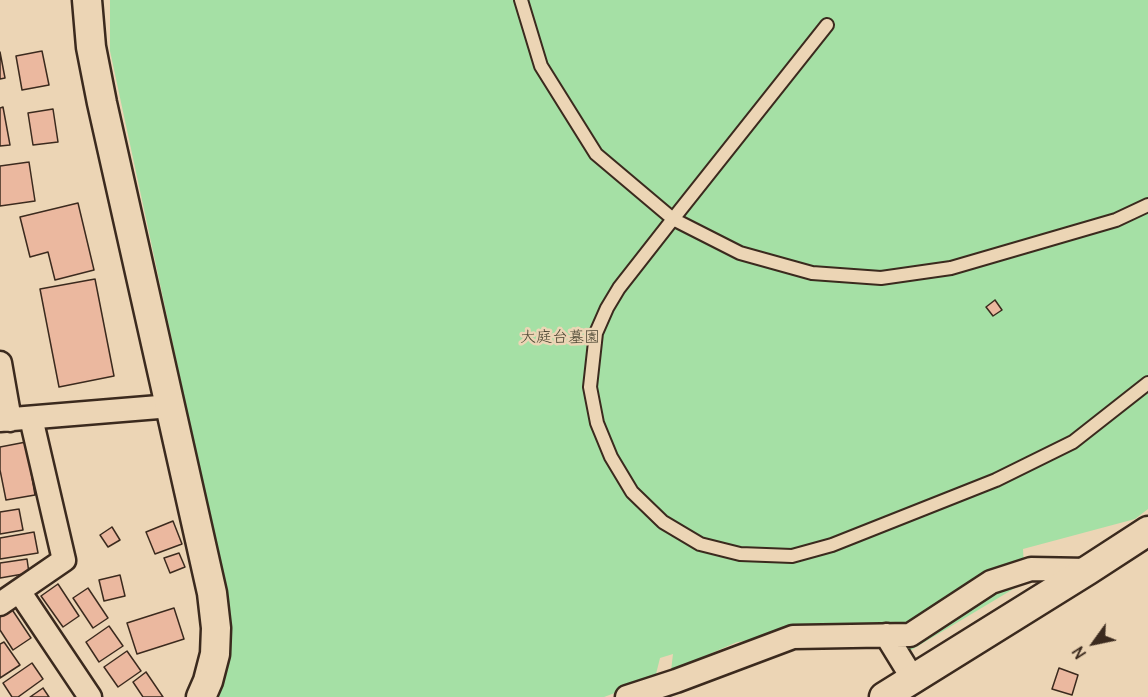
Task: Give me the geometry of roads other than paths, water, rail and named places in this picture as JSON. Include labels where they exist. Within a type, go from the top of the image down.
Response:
[{"type":"street","points":[[87,0],[91,47],[102,103],[212,593],[216,628],[215,654],[201,697]]},
{"type":"street","points":[[0,363],[14,419],[64,560],[0,604]]},
{"type":"street","points":[[14,419],[171,406]]},
{"type":"street","points":[[884,697],[1148,531]]},
{"type":"street","points":[[627,697],[793,637],[910,634],[991,582],[1031,569],[1089,570]]},
{"type":"street","points":[[19,591],[90,697]]},
{"type":"street","points":[[886,635],[913,679]]},
{"type":"lane","points":[[521,0],[541,66],[596,154],[673,219],[740,253],[812,273],[881,278],[951,268],[1116,220],[1148,205]]},
{"type":"lane","points":[[827,26],[673,219],[606,308],[596,333],[590,387],[597,423],[610,457],[632,492],[663,522],[700,544],[740,554],[792,556],[832,545],[996,480],[1073,442],[1148,383]]},
{"type":"park label","name":"大庭台墓園","points":[[560,337]]}]
